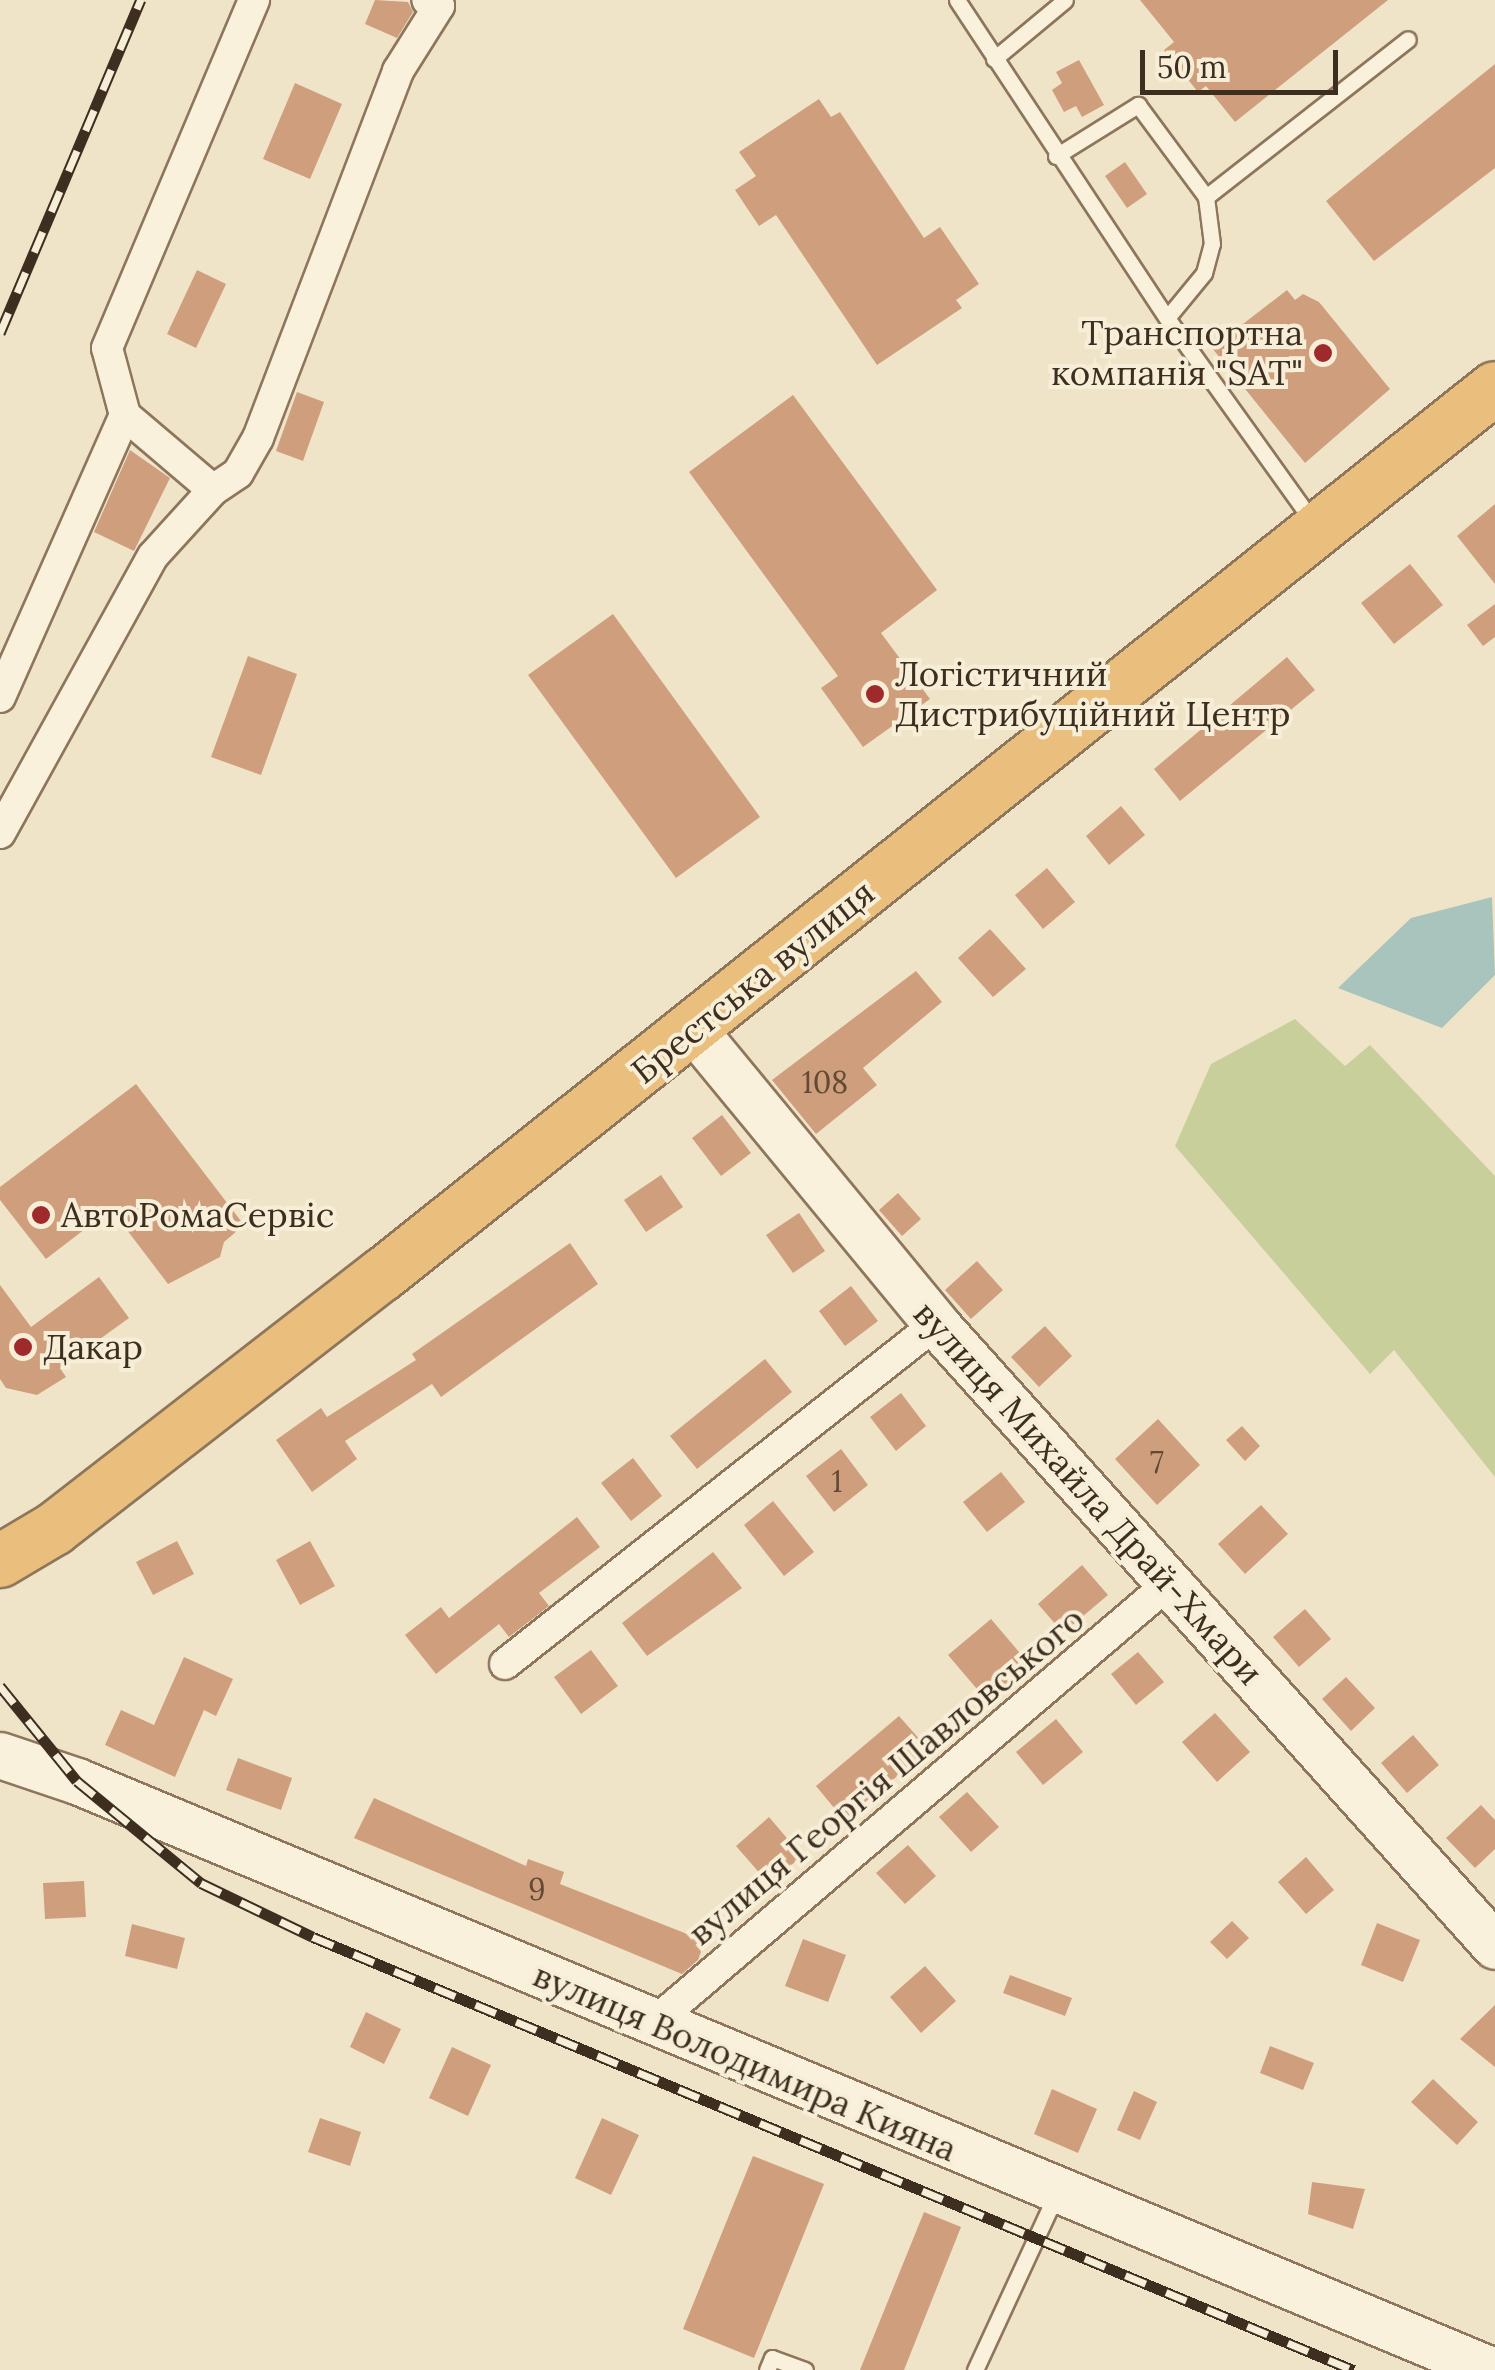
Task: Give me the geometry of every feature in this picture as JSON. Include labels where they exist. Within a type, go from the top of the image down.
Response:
[{"type":"highway","name":"Брестська вулиця","points":[[0,1561],[69,1517],[694,1030],[1495,388]]},
{"type":"main road","name":"вулиця Михайла Драй-Хмари","points":[[694,1030],[936,1324],[1495,1946]]},
{"type":"main road","name":"вулиця Володимира Кияна","points":[[0,1755],[76,1780],[652,2025],[1491,2370]]},
{"type":"street","points":[[213,490],[125,414],[106,348],[254,0]]},
{"type":"street","points":[[0,833],[118,611],[153,556],[213,490],[238,473],[258,438],[398,71],[439,2]]},
{"type":"street","points":[[0,697],[125,414]]},
{"type":"street","points":[[506,1664],[936,1324]]},
{"type":"street","name":"вулиця Георгія Шавловського","points":[[652,2025],[1168,1584]]},
{"type":"lane","points":[[956,0],[1056,156],[1318,529]]},
{"type":"lane","points":[[994,58],[1064,0]]},
{"type":"lane","points":[[1206,197],[1408,38]]},
{"type":"lane","points":[[1056,156],[1138,105],[1206,197],[1212,244],[1204,273],[1167,318]]},
{"type":"lane","points":[[975,2370],[1040,2240],[1057,2192]]},
{"type":"lane","points":[[767,2370],[772,2358],[805,2370]]},
{"type":"green space","points":[[1295,1019],[1345,1066],[1370,1045],[1495,1176],[1495,1477],[1394,1350],[1370,1374],[1175,1146],[1211,1064]]},
{"type":"water","points":[[1492,897],[1495,975],[1442,1028],[1338,988],[1411,918]]},
{"type":"building","points":[[375,0],[408,2],[413,12],[397,38],[365,24]]},
{"type":"building","points":[[1140,0],[1388,0],[1235,122],[1206,86],[1198,92],[1164,50],[1174,42]]},
{"type":"building","points":[[1079,60],[1104,105],[1082,117],[1076,106],[1064,112],[1052,90],[1062,83],[1056,72]]},
{"type":"building","points":[[1495,64],[1495,168],[1374,261],[1326,201]]},
{"type":"building","points":[[295,83],[342,104],[310,179],[263,159]]},
{"type":"building","points":[[819,99],[831,117],[840,112],[924,238],[940,227],[979,284],[956,300],[962,308],[877,365],[776,215],[759,226],[735,190],[756,176],[739,152]]},
{"type":"building","points":[[1125,162],[1147,194],[1127,208],[1105,176]]},
{"type":"building","points":[[197,270],[226,284],[196,348],[167,334]]},
{"type":"building","points":[[1287,290],[1295,300],[1303,294],[1319,302],[1390,389],[1305,463],[1212,348]]},
{"type":"building","points":[[297,392],[324,402],[303,461],[276,451]]},
{"type":"building","points":[[793,395],[937,590],[881,633],[930,699],[863,747],[821,688],[838,676],[689,472]]},
{"type":"building","points":[[130,450],[170,478],[134,551],[94,532]]},
{"type":"building","points":[[1495,504],[1495,584],[1457,536]]},
{"type":"building","points":[[1410,564],[1443,605],[1394,644],[1361,603]]},
{"type":"building","points":[[1495,604],[1495,637],[1483,646],[1467,625]]},
{"type":"building","points":[[613,614],[760,817],[676,878],[528,675]]},
{"type":"building","points":[[248,656],[297,674],[261,775],[211,757]]},
{"type":"building","points":[[1287,657],[1315,690],[1180,801],[1154,769]]},
{"type":"building","points":[[1121,806],[1145,835],[1109,865],[1086,836]]},
{"type":"building","points":[[1047,868],[1075,902],[1043,929],[1015,895]]},
{"type":"building","points":[[990,929],[1026,969],[993,997],[958,958]]},
{"type":"building","points":[[916,971],[942,1002],[863,1068],[877,1085],[816,1134],[772,1080]]},
{"type":"building","points":[[136,1084],[244,1225],[224,1242],[220,1257],[168,1284],[111,1209],[46,1259],[0,1200],[0,1187]]},
{"type":"building","points":[[722,1115],[751,1153],[721,1176],[692,1138]]},
{"type":"building","points":[[661,1175],[683,1207],[646,1232],[624,1200]]},
{"type":"building","points":[[898,1193],[921,1219],[902,1236],[879,1210]]},
{"type":"building","points":[[799,1213],[825,1251],[793,1273],[766,1235]]},
{"type":"building","points":[[570,1243],[598,1284],[441,1397],[432,1384],[345,1441],[357,1459],[312,1492],[276,1440],[321,1408],[327,1417],[416,1360],[412,1354]]},
{"type":"building","points":[[977,1261],[1003,1290],[971,1319],[945,1290]]},
{"type":"building","points":[[99,1277],[129,1318],[60,1368],[66,1377],[37,1395],[6,1388],[0,1379],[0,1285],[31,1327]]},
{"type":"building","points":[[851,1286],[878,1321],[845,1346],[819,1311]]},
{"type":"building","points":[[1045,1326],[1072,1356],[1039,1387],[1011,1357]]},
{"type":"building","points":[[765,1359],[792,1392],[697,1469],[670,1436]]},
{"type":"building","points":[[901,1393],[926,1426],[896,1451],[870,1417]]},
{"type":"building","points":[[1158,1419],[1200,1465],[1157,1505],[1115,1459]]},
{"type":"building","points":[[1242,1426],[1260,1446],[1245,1461],[1226,1440]]},
{"type":"building","points":[[841,1449],[868,1485],[834,1512],[806,1476]]},
{"type":"building","points":[[633,1458],[662,1496],[631,1521],[601,1483]]},
{"type":"building","points":[[1001,1472],[1025,1502],[987,1532],[963,1502]]},
{"type":"building","points":[[773,1501],[814,1552],[784,1576],[744,1525]]},
{"type":"building","points":[[1261,1505],[1288,1534],[1245,1574],[1218,1544]]},
{"type":"building","points":[[577,1517],[600,1547],[539,1593],[549,1606],[509,1637],[499,1624],[436,1674],[405,1635],[441,1607],[449,1618]]},
{"type":"building","points":[[177,1541],[194,1574],[153,1595],[136,1562]]},
{"type":"building","points":[[310,1541],[335,1586],[300,1605],[276,1560]]},
{"type":"building","points":[[713,1552],[742,1588],[647,1656],[622,1623]]},
{"type":"building","points":[[1082,1565],[1108,1595],[1063,1633],[1038,1604]]},
{"type":"building","points":[[1305,1609],[1331,1639],[1299,1667],[1273,1637]]},
{"type":"building","points":[[991,1619],[1031,1666],[988,1702],[948,1655]]},
{"type":"building","points":[[591,1650],[618,1686],[581,1714],[554,1677]]},
{"type":"building","points":[[1138,1652],[1164,1682],[1136,1705],[1111,1674]]},
{"type":"building","points":[[184,1657],[233,1679],[216,1716],[204,1710],[175,1777],[105,1745],[121,1710],[154,1725]]},
{"type":"building","points":[[1346,1677],[1375,1708],[1351,1731],[1322,1699]]},
{"type":"building","points":[[1215,1713],[1250,1752],[1217,1782],[1182,1742]]},
{"type":"building","points":[[899,1716],[929,1750],[844,1820],[816,1786]]},
{"type":"building","points":[[1056,1719],[1083,1752],[1043,1785],[1016,1752]]},
{"type":"building","points":[[1413,1735],[1439,1765],[1407,1793],[1381,1763]]},
{"type":"building","points":[[238,1758],[292,1778],[281,1810],[226,1790]]},
{"type":"building","points":[[967,1792],[999,1827],[971,1852],[939,1817]]},
{"type":"building","points":[[374,1798],[526,1866],[528,1859],[564,1872],[560,1884],[705,1941],[698,1960],[682,1974],[354,1838]]},
{"type":"building","points":[[1481,1805],[1495,1820],[1495,1849],[1475,1868],[1446,1838]]},
{"type":"building","points":[[769,1817],[802,1856],[769,1884],[736,1846]]},
{"type":"building","points":[[908,1845],[936,1876],[905,1904],[876,1873]]},
{"type":"building","points":[[1306,1857],[1334,1890],[1306,1914],[1278,1882]]},
{"type":"building","points":[[84,1881],[86,1917],[45,1919],[43,1883]]},
{"type":"building","points":[[1232,1921],[1249,1938],[1227,1959],[1210,1942]]},
{"type":"building","points":[[1377,1923],[1420,1940],[1403,1982],[1361,1965]]},
{"type":"building","points":[[132,1924],[185,1938],[177,1969],[125,1956]]},
{"type":"building","points":[[803,1939],[846,1955],[828,2002],[785,1986]]},
{"type":"building","points":[[925,1966],[956,2001],[921,2033],[890,1997]]},
{"type":"building","points":[[1010,1975],[1072,1998],[1065,2016],[1003,1993]]},
{"type":"building","points":[[1495,2005],[1495,2067],[1460,2039]]},
{"type":"building","points":[[366,2012],[401,2029],[384,2064],[350,2047]]},
{"type":"building","points":[[1270,2046],[1314,2063],[1303,2090],[1260,2073]]},
{"type":"building","points":[[452,2047],[491,2065],[468,2116],[429,2098]]},
{"type":"building","points":[[1433,2079],[1478,2122],[1457,2145],[1411,2102]]},
{"type":"building","points":[[1052,2089],[1097,2109],[1078,2153],[1034,2134]]},
{"type":"building","points":[[1134,2091],[1157,2102],[1140,2140],[1117,2130]]},
{"type":"building","points":[[320,2118],[361,2132],[350,2166],[308,2152]]},
{"type":"building","points":[[602,2118],[639,2135],[611,2195],[575,2178]]},
{"type":"building","points":[[753,2156],[824,2184],[754,2358],[683,2329]]},
{"type":"building","points":[[1312,2182],[1365,2189],[1353,2229],[1308,2214]]},
{"type":"building","points":[[924,2212],[961,2227],[904,2370],[860,2370]]},
{"type":"railway","points":[[0,333],[141,0]]},
{"type":"railway","points":[[0,1686],[77,1781],[201,1883],[313,1937],[1353,2370]]},
{"type":"place","name":"Транспортна компанія \"SAT\"","points":[[1323,353]]},
{"type":"place","name":"Логістичний Дистрибуційний Центр","points":[[875,694]]},
{"type":"place","name":"АвтоРомаСервіс","points":[[41,1215]]},
{"type":"place","name":"Дакар","points":[[23,1347]]}]
